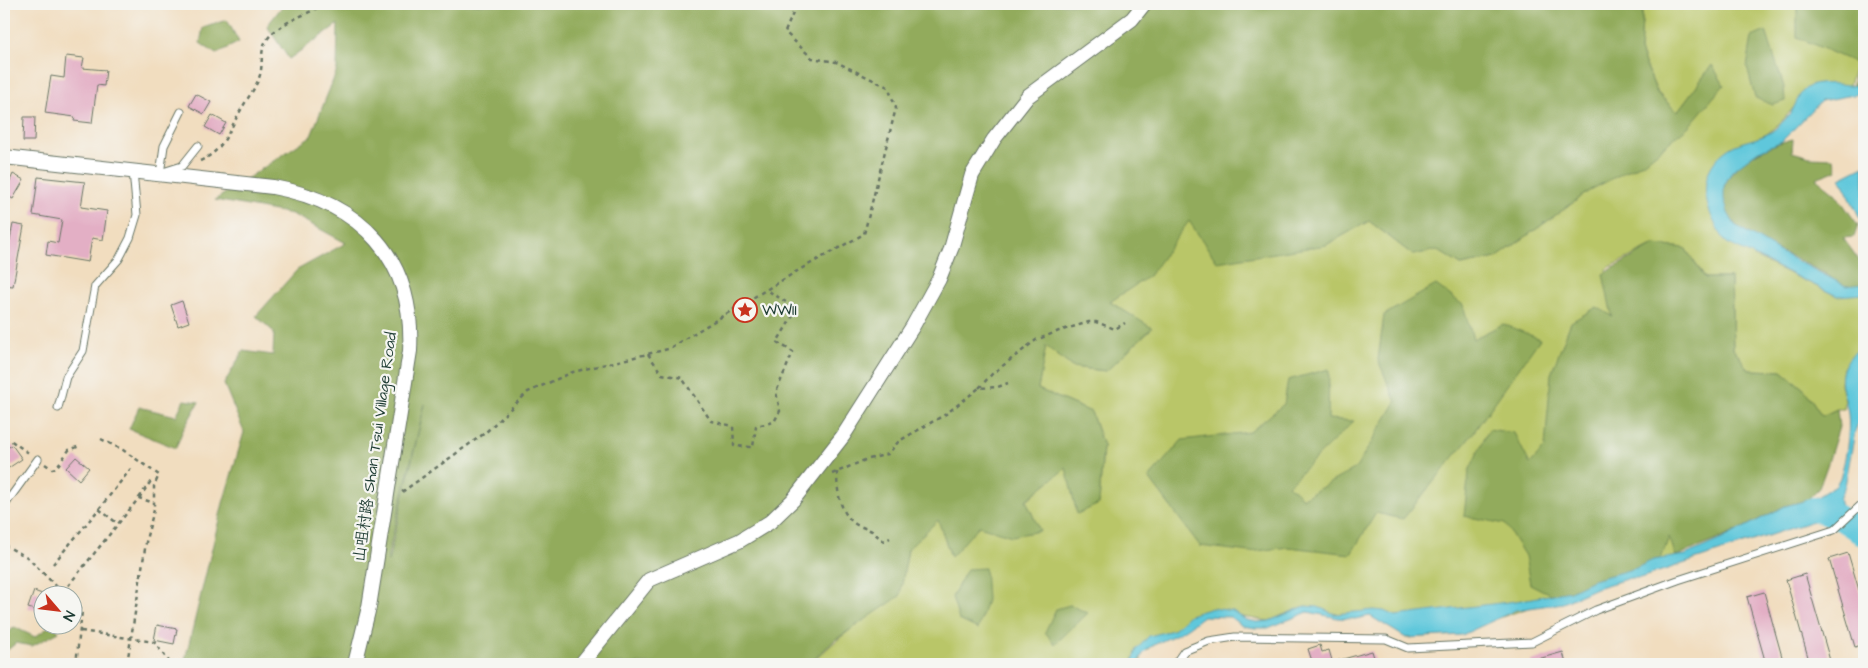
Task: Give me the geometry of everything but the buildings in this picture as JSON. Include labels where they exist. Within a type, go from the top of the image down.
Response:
[{"type":"street","points":[[581,664],[649,580],[739,540],[770,522],[792,500],[843,436],[917,318],[939,279],[952,249],[972,175],[994,139],[1028,96],[1132,19],[1144,4]]},
{"type":"street","name":"山咀村路 Shan Tsui Village Road","points":[[4,157],[273,187],[313,196],[339,208],[360,223],[388,256],[403,288],[409,314],[410,339],[367,622],[355,664]]},
{"type":"lane","points":[[181,112],[164,146],[160,174],[178,167],[190,158],[198,146]]},
{"type":"lane","points":[[58,408],[66,378],[83,351],[95,286],[119,259],[130,238],[136,215],[133,171]]},
{"type":"lane","points":[[4,506],[38,459]]},
{"type":"lane","points":[[1175,664],[1184,651],[1209,641],[1235,637],[1386,639],[1408,648],[1532,642],[1596,610],[1678,580],[1834,530],[1863,502]]},
{"type":"path","points":[[178,167],[203,160],[216,152],[226,140],[241,110],[254,91],[261,74],[266,41],[290,20],[311,13],[323,4]]},
{"type":"path","points":[[386,503],[485,433],[528,392],[573,372],[668,349],[864,234],[896,108],[888,87],[836,62],[812,58],[785,32],[797,4]]},
{"type":"path","points":[[648,354],[662,374],[682,378],[711,421],[733,426],[734,446],[753,447],[756,426],[774,422],[780,411],[776,392],[793,352],[777,342],[797,309],[767,290]]},
{"type":"path","points":[[824,479],[865,460],[888,454],[899,442],[946,414],[979,388],[992,374],[1036,340],[1059,330],[1089,322],[1096,322],[1115,330],[1125,323]]},
{"type":"path","points":[[979,388],[998,387],[1008,383]]},
{"type":"path","points":[[101,439],[123,450],[159,475],[154,486],[154,503],[126,664]]},
{"type":"path","points":[[53,564],[134,466]]},
{"type":"path","points":[[837,472],[839,497],[850,518],[855,524],[872,531],[884,541],[890,538]]},
{"type":"path","points":[[68,586],[151,481]]},
{"type":"path","points":[[139,498],[154,503]]},
{"type":"path","points":[[99,509],[118,524]]},
{"type":"path","points":[[4,545],[27,558],[57,586]]},
{"type":"path","points":[[82,631],[154,642],[170,664]]},
{"type":"path","points":[[76,664],[80,636]]},
{"type":"green space","points":[[284,4],[1643,4],[1640,51],[1657,93],[1677,112],[1712,65],[1724,85],[1689,126],[1646,161],[1592,189],[1496,258],[1461,265],[1437,250],[1413,255],[1369,221],[1326,245],[1217,262],[1189,221],[1149,276],[1110,302],[1152,328],[1106,371],[1072,367],[1046,346],[1038,389],[1091,412],[1103,446],[1099,504],[1077,514],[1066,468],[1026,500],[1040,531],[1012,536],[979,526],[951,557],[938,520],[908,549],[900,596],[835,640],[809,664],[184,664],[223,503],[244,432],[224,384],[243,351],[273,355],[274,332],[256,316],[297,270],[346,243],[292,214],[215,200],[311,136],[337,70],[338,24],[289,59],[267,26]],"holes":[[[425,404],[388,562],[388,555]]]},
{"type":"green space","points":[[1643,4],[1798,4],[1827,47],[1856,63],[1849,85],[1795,106],[1767,134],[1725,152],[1754,257],[1837,296],[1864,289],[1864,341],[1843,368],[1841,384],[1845,401],[1844,409],[1837,409],[1822,416],[1805,390],[1782,371],[1749,370],[1733,348],[1731,278],[1705,278],[1685,248],[1654,245],[1606,269],[1676,556],[1451,635],[1406,638],[1384,611],[1335,614],[1305,606],[1269,621],[1203,611],[1173,630],[1141,655],[1141,664],[811,664],[842,636],[899,596],[908,549],[940,514],[978,521],[1038,527],[1026,501],[1067,464],[1077,513],[1099,504],[1103,446],[1091,412],[1038,389],[1046,345],[1072,367],[1106,371],[1151,328],[1110,302],[1189,220],[1326,245],[1369,221],[1413,255],[1437,249],[1461,265],[1496,258],[1592,189],[1646,161],[1724,85],[1712,66],[1677,112],[1657,92],[1640,51]]},
{"type":"green space","points":[[1797,4],[1864,4],[1864,92],[1860,95],[1852,91],[1856,63],[1797,37]]},
{"type":"green space","points":[[227,20],[239,42],[216,54],[200,43],[203,28]]},
{"type":"green space","points":[[1766,31],[1784,87],[1785,101],[1773,105],[1755,98],[1747,67],[1752,37]]},
{"type":"green space","points":[[1793,139],[1792,152],[1810,157],[1833,158],[1837,170],[1816,178],[1835,193],[1858,225],[1854,237],[1843,238],[1864,267],[1864,284],[1842,285],[1826,274],[1754,238],[1735,224],[1725,208],[1723,193],[1727,180],[1736,168],[1748,158],[1763,150]]},
{"type":"green space","points":[[1654,245],[1685,248],[1705,278],[1731,278],[1733,348],[1749,370],[1782,371],[1805,390],[1822,416],[1837,409],[1839,427],[1819,488],[1806,501],[1785,506],[1731,534],[1676,556],[1669,537],[1658,567],[1556,597],[1530,584],[1525,556],[1505,524],[1464,516],[1469,471],[1489,429],[1514,433],[1530,464],[1545,447],[1551,374],[1571,322],[1597,307],[1612,316],[1603,274]]},
{"type":"green space","points":[[1436,285],[1463,305],[1473,339],[1503,324],[1540,339],[1468,440],[1403,519],[1376,513],[1351,554],[1288,547],[1250,552],[1200,546],[1149,478],[1182,440],[1250,432],[1284,404],[1288,380],[1329,369],[1328,419],[1354,421],[1288,485],[1303,498],[1356,468],[1396,402],[1378,360],[1384,315]]},
{"type":"green space","points":[[184,400],[199,402],[182,432],[176,448],[129,429],[139,407],[176,416]]},
{"type":"green space","points":[[985,568],[987,600],[978,629],[959,620],[952,597],[967,569]]},
{"type":"green space","points":[[1070,605],[1088,613],[1055,644],[1045,632],[1056,609]]},
{"type":"green space","points":[[14,627],[35,637],[51,636],[32,646],[16,643],[4,653],[4,638]]},
{"type":"water","points":[[1864,82],[1864,93],[1821,101],[1782,141],[1757,152],[1732,171],[1724,186],[1724,199],[1728,213],[1735,225],[1780,252],[1846,286],[1864,284],[1864,294],[1837,296],[1727,243],[1708,207],[1706,182],[1710,170],[1717,159],[1733,146],[1766,135],[1781,124],[1790,114],[1806,88],[1821,84],[1859,86]]},
{"type":"water","points":[[1864,166],[1864,221],[1862,222],[1840,178]]},
{"type":"water","points":[[1864,341],[1864,362],[1859,373],[1864,390],[1864,404],[1855,432],[1845,486],[1839,499],[1842,510],[1824,521],[1819,519],[1640,578],[1630,578],[1596,588],[1563,603],[1516,610],[1462,635],[1406,638],[1370,616],[1355,619],[1338,618],[1308,612],[1268,628],[1255,628],[1242,626],[1230,617],[1203,616],[1178,634],[1157,643],[1145,651],[1138,664],[1132,664],[1137,649],[1149,636],[1173,630],[1189,615],[1212,608],[1233,611],[1246,620],[1257,622],[1269,621],[1305,606],[1318,607],[1335,614],[1374,610],[1384,611],[1395,616],[1516,601],[1570,591],[1593,580],[1636,568],[1653,560],[1685,555],[1724,538],[1785,506],[1815,498],[1836,485],[1840,478],[1848,438],[1848,413],[1841,381],[1843,369],[1852,354]]},
{"type":"water","points":[[776,661],[816,664],[706,664]]},
{"type":"waterway","points":[[1814,509],[1838,517],[1864,534]]},
{"type":"place","name":"WWII","points":[[745,310]]}]
